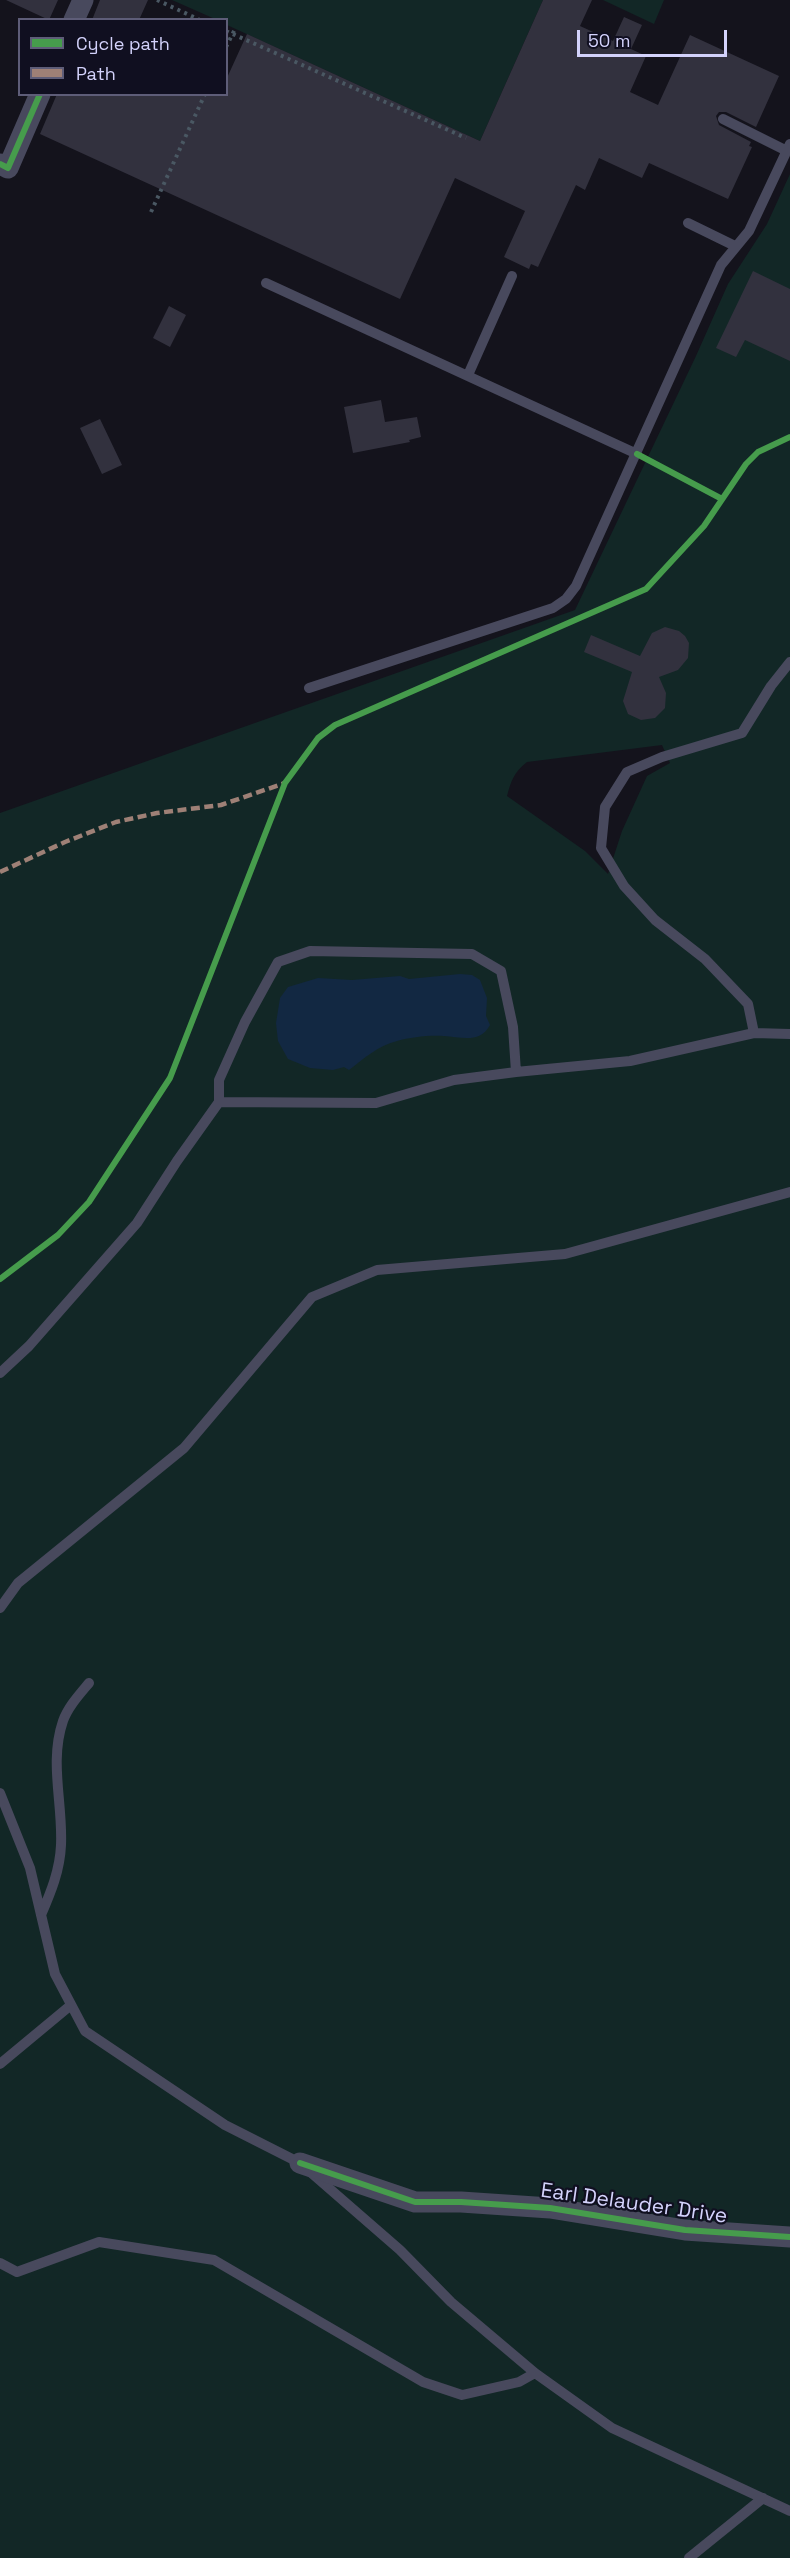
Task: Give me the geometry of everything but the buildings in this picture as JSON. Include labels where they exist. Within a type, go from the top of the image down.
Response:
[{"type":"street","points":[[75,18],[83,0]]},
{"type":"street","points":[[0,164],[8,168],[39,96]]},
{"type":"street","name":"Earl Delauder Drive","points":[[300,2163],[415,2202],[550,2208],[685,2230],[790,2237]]},
{"type":"lane","points":[[309,688],[553,608],[576,586],[721,265],[749,231],[788,147],[723,119]]},
{"type":"lane","points":[[688,223],[735,246]]},
{"type":"lane","points":[[468,375],[512,276]]},
{"type":"lane","points":[[266,284],[637,454]]},
{"type":"lane","points":[[754,1033],[748,1004],[705,959],[655,920],[624,886],[601,848],[605,807],[627,772],[662,757],[742,733],[771,686],[790,662]]},
{"type":"lane","points":[[0,1374],[29,1346],[137,1223],[219,1102],[219,1080],[245,1022],[278,962],[310,951],[472,954],[501,971],[513,1028],[516,1072]]},
{"type":"lane","points":[[219,1102],[376,1103],[454,1080],[630,1061],[754,1033],[790,1034]]},
{"type":"lane","points":[[0,1608],[18,1583],[184,1448],[312,1297],[377,1269],[565,1254],[790,1192]]},
{"type":"lane","points":[[41,1915],[60,1864],[62,1843],[56,1770],[63,1721],[71,1706],[89,1683]]},
{"type":"lane","points":[[0,1793],[30,1868],[55,1974],[85,2031],[225,2125],[300,2163],[400,2250],[450,2302],[535,2373],[612,2428],[790,2511]]},
{"type":"lane","points":[[0,2064],[71,2006]]},
{"type":"lane","points":[[1,2264],[17,2272],[99,2242],[214,2260],[423,2382],[462,2395],[519,2382],[535,2373]]},
{"type":"lane","points":[[689,2558],[763,2498]]},
{"type":"path","points":[[157,0],[196,18]]},
{"type":"path","points":[[228,43],[235,29]]},
{"type":"path","points":[[228,32],[466,138]]},
{"type":"path","points":[[151,212],[204,96]]},
{"type":"green space","points":[[172,0],[543,0],[480,141],[228,25],[228,18],[213,18]]},
{"type":"green space","points":[[603,0],[664,0],[654,24]]},
{"type":"green space","points":[[790,174],[790,2558],[0,2558],[0,813],[575,610],[728,284],[767,224]],"holes":[[[662,745],[670,763],[647,776],[622,831],[608,874],[585,851],[507,796],[514,777],[527,762]]]},
{"type":"water","points":[[472,975],[480,980],[487,998],[486,1016],[490,1025],[486,1031],[476,1037],[408,1038],[377,1049],[349,1070],[344,1067],[333,1070],[310,1068],[288,1059],[278,1041],[276,1023],[280,998],[288,987],[318,978],[352,980],[400,976],[409,979]]},
{"type":"marked path","points":[[0,872],[65,842],[116,822],[157,813],[221,805],[285,783]]},
{"type":"cycle path","points":[[0,164],[8,168],[39,96]]},
{"type":"cycle path","points":[[0,1279],[58,1235],[89,1202],[170,1078],[285,783],[318,738],[335,725],[646,589],[704,526],[746,464],[758,452],[790,437]]},
{"type":"cycle path","points":[[637,454],[722,499]]},
{"type":"cycle path","points":[[300,2163],[415,2202],[461,2202],[550,2208],[685,2230],[790,2237]]}]
